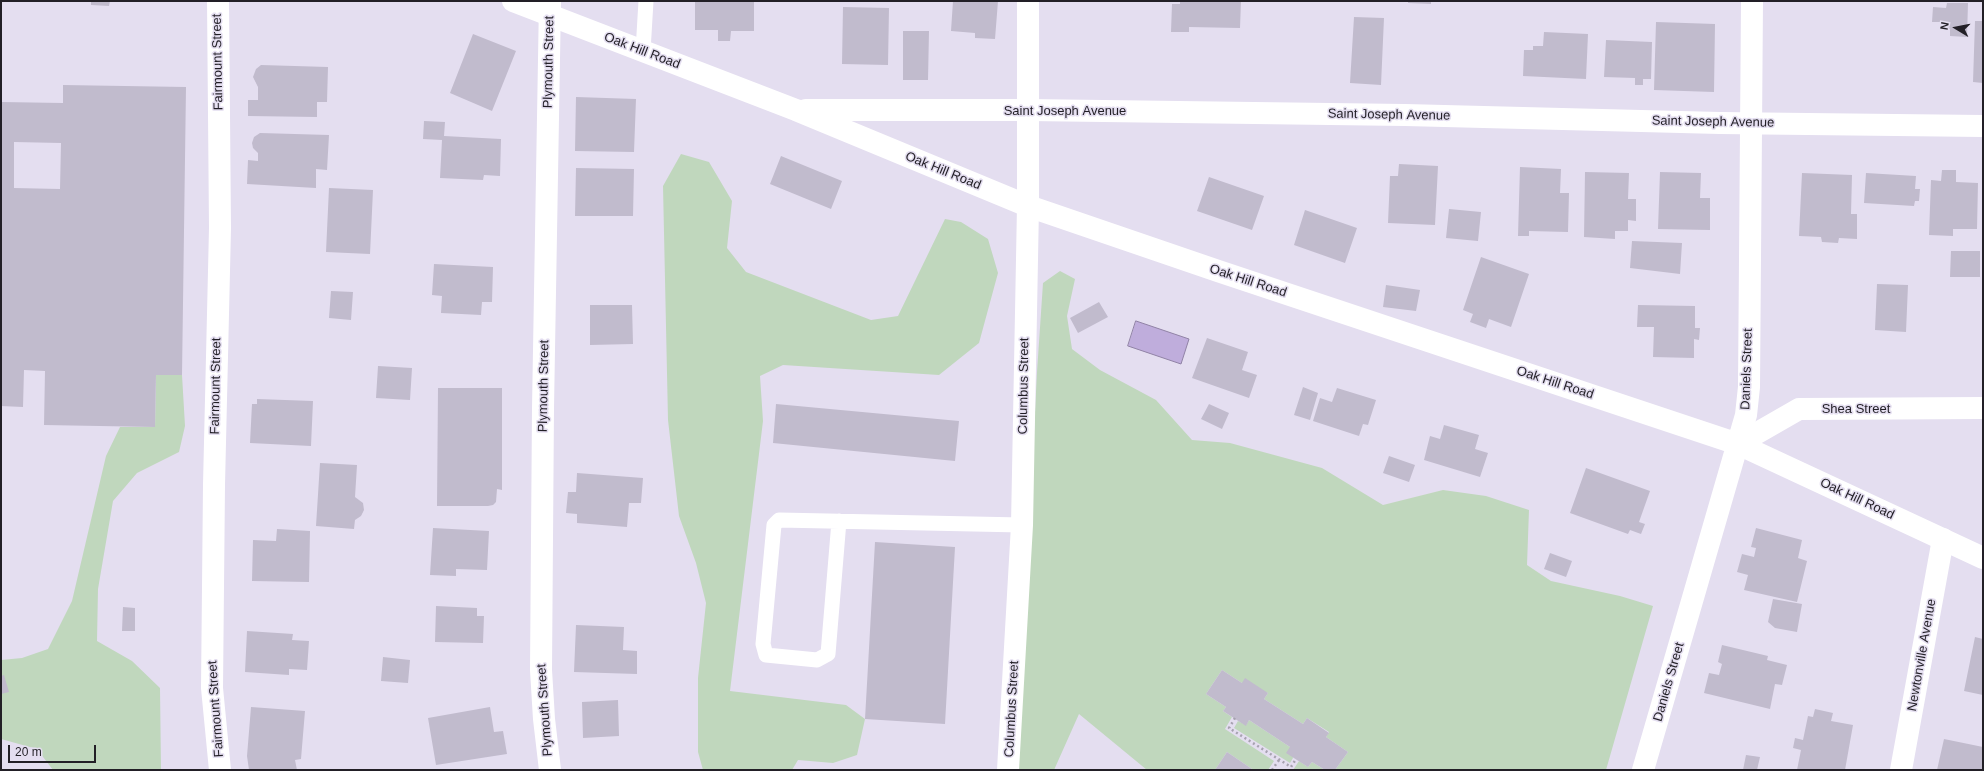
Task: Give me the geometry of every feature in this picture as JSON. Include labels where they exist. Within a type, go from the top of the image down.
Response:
[{"type":"street","name":"Fairmount Street","points":[[218,1],[220,228],[214,486],[212,688],[220,770]]},
{"type":"street","name":"Oak Hill Road","points":[[513,1],[550,8],[643,51],[796,110],[1028,206],[1233,276],[1738,444],[1983,558]]},
{"type":"street","name":"Columbus Street","points":[[1008,770],[1022,525],[1028,206],[1028,1]]},
{"type":"street","name":"Daniels Street","points":[[1643,770],[1746,415],[1749,387],[1752,1]]},
{"type":"street","name":"Plymouth Street","points":[[550,8],[543,400],[541,670],[544,719],[550,770]]},
{"type":"street","name":"Saint Joseph Avenue","points":[[796,110],[1028,110],[1405,115],[1750,123],[1983,126]]},
{"type":"street","name":"Shea Street","points":[[1738,444],[1798,409],[1983,408]]},
{"type":"street","name":"Newtonville Avenue","points":[[1901,770],[1943,539]]},
{"type":"lane","points":[[643,51],[646,1]]},
{"type":"lane","points":[[839,522],[828,654],[817,660],[766,655],[763,644],[774,525],[779,520],[1022,525]]},
{"type":"path","points":[[1234,718],[1229,728],[1291,767],[1296,759]]},
{"type":"path","points":[[1272,770],[1278,760]]},
{"type":"green space","points":[[681,154],[709,162],[732,201],[727,248],[746,272],[871,320],[898,316],[945,219],[961,222],[988,239],[998,273],[979,343],[939,375],[783,365],[760,376],[763,421],[730,691],[846,705],[865,719],[857,755],[833,763],[798,760],[792,770],[703,770],[698,752],[698,678],[706,603],[696,563],[679,516],[668,420],[663,186]]},
{"type":"green space","points":[[1060,271],[1075,279],[1067,316],[1072,349],[1100,370],[1156,400],[1192,440],[1230,443],[1322,468],[1383,505],[1443,490],[1486,496],[1529,510],[1527,565],[1551,581],[1620,596],[1653,606],[1606,770],[1335,770],[1348,752],[1326,737],[1329,732],[1307,718],[1303,724],[1264,699],[1268,693],[1242,683],[1222,670],[1206,694],[1226,707],[1223,711],[1232,717],[1225,729],[1274,761],[1268,770],[1251,770],[1252,769],[1227,752],[1215,770],[1147,770],[1079,714],[1054,770],[1017,770],[1037,372],[1043,283]]},
{"type":"green space","points":[[156,375],[182,375],[185,426],[179,452],[137,473],[113,501],[98,589],[97,641],[132,661],[160,688],[161,770],[53,770],[37,749],[1,739],[1,660],[22,658],[48,649],[72,601],[106,456],[120,427],[155,427]]},
{"type":"green space","points":[[1249,720],[1290,747],[1293,758],[1290,763],[1234,728],[1238,721],[1246,725]]},
{"type":"green space","points":[[1299,761],[1308,767],[1312,762],[1325,770],[1293,770]]},
{"type":"shaded area","points":[[1136,321],[1189,339],[1181,364],[1128,346]]},
{"type":"building","points":[[91,1],[110,1],[109,6],[91,5]]},
{"type":"building","points":[[695,1],[754,1],[754,31],[731,31],[730,41],[718,41],[718,30],[695,30]]},
{"type":"building","points":[[953,1],[998,1],[995,39],[975,38],[975,33],[951,31]]},
{"type":"building","points":[[1180,1],[1241,1],[1240,28],[1189,27],[1189,32],[1171,32],[1172,4],[1180,4]]},
{"type":"building","points":[[1408,1],[1431,1],[1431,4],[1408,3]]},
{"type":"building","points":[[1947,3],[1968,3],[1967,37],[1950,36],[1950,29],[1946,28],[1946,22],[1932,22],[1933,7],[1946,8]]},
{"type":"building","points":[[843,7],[889,8],[888,65],[842,64]]},
{"type":"building","points":[[1354,17],[1384,18],[1381,85],[1350,83]]},
{"type":"building","points":[[1975,21],[1983,21],[1983,83],[1973,82]]},
{"type":"building","points":[[1656,22],[1715,24],[1714,92],[1654,90]]},
{"type":"building","points":[[903,31],[929,31],[928,80],[903,80]]},
{"type":"building","points":[[1544,32],[1588,34],[1586,79],[1523,76],[1524,50],[1533,50],[1533,46],[1543,46]]},
{"type":"building","points":[[473,34],[516,51],[492,111],[450,93]]},
{"type":"building","points":[[1606,40],[1652,42],[1651,79],[1643,79],[1643,85],[1635,85],[1635,78],[1604,77]]},
{"type":"building","points":[[261,65],[328,67],[327,102],[317,102],[317,117],[248,116],[248,100],[258,100],[258,87],[253,77],[256,69]]},
{"type":"building","points":[[63,85],[186,87],[182,375],[156,375],[155,427],[44,425],[45,371],[24,370],[23,407],[1,406],[1,102],[63,103]],"holes":[[[14,142],[61,143],[60,189],[14,188]]]},
{"type":"building","points":[[576,97],[636,99],[634,152],[575,151]]},
{"type":"building","points":[[424,121],[445,122],[444,136],[501,139],[500,176],[484,175],[483,180],[440,178],[442,140],[423,139]]},
{"type":"building","points":[[260,133],[329,135],[327,170],[316,169],[316,188],[247,184],[248,160],[258,161],[258,153],[253,148],[252,143],[254,137]]},
{"type":"building","points":[[781,156],[842,181],[831,209],[770,184]]},
{"type":"building","points":[[1399,164],[1438,166],[1435,225],[1388,223],[1390,176],[1398,176]]},
{"type":"building","points":[[1520,167],[1561,169],[1560,193],[1569,193],[1568,232],[1529,231],[1529,236],[1518,236]]},
{"type":"building","points":[[576,168],[634,169],[633,216],[575,216]]},
{"type":"building","points":[[1942,170],[1956,170],[1956,182],[1978,183],[1977,229],[1953,229],[1953,236],[1929,235],[1931,180],[1941,181]]},
{"type":"building","points":[[1585,172],[1629,173],[1628,199],[1636,199],[1636,221],[1628,220],[1628,231],[1615,231],[1615,239],[1584,237]]},
{"type":"building","points":[[1660,172],[1701,173],[1700,198],[1710,198],[1710,230],[1658,229]]},
{"type":"building","points":[[1802,173],[1852,175],[1851,214],[1857,214],[1857,239],[1839,238],[1838,243],[1822,242],[1821,237],[1799,236]]},
{"type":"building","points":[[1866,173],[1916,176],[1915,189],[1920,189],[1919,201],[1915,201],[1914,206],[1864,203]]},
{"type":"building","points":[[1209,177],[1264,196],[1252,230],[1197,211]]},
{"type":"building","points":[[329,188],[373,190],[370,254],[326,252]]},
{"type":"building","points":[[1449,209],[1481,212],[1478,241],[1446,238]]},
{"type":"building","points":[[1305,210],[1357,228],[1345,263],[1294,245]]},
{"type":"building","points":[[1632,241],[1682,243],[1680,274],[1630,268]]},
{"type":"building","points":[[1951,251],[1980,251],[1980,277],[1950,277]]},
{"type":"building","points":[[1481,257],[1529,274],[1511,327],[1489,319],[1486,328],[1470,322],[1473,314],[1463,310]]},
{"type":"building","points":[[434,264],[493,267],[492,302],[482,302],[481,315],[441,313],[442,296],[432,295]]},
{"type":"building","points":[[1877,284],[1908,285],[1906,332],[1875,330]]},
{"type":"building","points":[[1386,285],[1420,290],[1416,311],[1383,307]]},
{"type":"building","points":[[331,291],[353,292],[351,320],[329,318]]},
{"type":"building","points":[[1099,302],[1108,317],[1078,333],[1070,318]]},
{"type":"building","points":[[590,305],[632,305],[633,344],[590,345]]},
{"type":"building","points":[[1638,305],[1695,306],[1695,328],[1700,328],[1699,340],[1694,339],[1694,358],[1653,357],[1654,327],[1637,327]]},
{"type":"building","points":[[1207,338],[1248,352],[1242,370],[1257,375],[1249,398],[1192,378]]},
{"type":"building","points":[[378,366],[412,368],[410,400],[376,398]]},
{"type":"building","points":[[1303,387],[1318,393],[1310,420],[1294,415]]},
{"type":"building","points":[[438,388],[502,388],[502,490],[497,489],[496,502],[493,505],[437,506]]},
{"type":"building","points":[[1337,388],[1376,400],[1368,425],[1363,424],[1359,436],[1313,421],[1320,398],[1332,402]]},
{"type":"building","points":[[257,399],[313,401],[311,446],[250,443],[252,404],[257,404]]},
{"type":"building","points":[[776,404],[959,421],[955,461],[773,443]]},
{"type":"building","points":[[1209,404],[1229,413],[1222,429],[1201,419]]},
{"type":"building","points":[[1444,425],[1479,435],[1475,449],[1488,453],[1480,477],[1424,460],[1430,436],[1440,439]]},
{"type":"building","points":[[1389,456],[1415,465],[1409,482],[1383,473]]},
{"type":"building","points":[[320,463],[357,465],[355,497],[363,503],[364,510],[361,516],[355,520],[354,529],[316,526]]},
{"type":"building","points":[[1586,468],[1650,491],[1639,522],[1645,524],[1641,534],[1630,530],[1628,534],[1570,513]]},
{"type":"building","points":[[577,473],[643,478],[641,503],[629,503],[627,527],[577,523],[577,514],[566,513],[568,492],[576,492]]},
{"type":"building","points":[[433,528],[489,531],[487,570],[456,569],[456,576],[430,575]]},
{"type":"building","points":[[1756,528],[1802,540],[1798,558],[1807,561],[1797,602],[1744,590],[1748,575],[1737,572],[1742,554],[1754,557],[1756,548],[1751,547]]},
{"type":"building","points":[[277,529],[310,531],[309,582],[252,581],[253,540],[276,541]]},
{"type":"building","points":[[875,542],[955,547],[945,724],[865,719]]},
{"type":"building","points":[[1550,553],[1572,561],[1566,577],[1544,569]]},
{"type":"building","points":[[1773,599],[1802,604],[1797,632],[1775,628],[1768,622]]},
{"type":"building","points":[[436,606],[477,608],[477,616],[484,616],[483,643],[435,642]]},
{"type":"building","points":[[123,607],[135,608],[135,631],[122,631]]},
{"type":"building","points":[[576,625],[624,627],[623,650],[637,651],[637,674],[574,672]]},
{"type":"building","points":[[247,631],[293,634],[292,640],[309,641],[307,670],[289,669],[289,675],[245,672]]},
{"type":"building","points":[[1975,637],[1983,639],[1983,695],[1964,691]]},
{"type":"building","points":[[1722,645],[1768,656],[1767,660],[1787,665],[1782,685],[1775,684],[1770,709],[1704,693],[1709,673],[1719,675],[1722,664],[1718,662]]},
{"type":"building","points":[[383,657],[410,660],[408,683],[381,681]]},
{"type":"building","points":[[1222,670],[1242,683],[1245,678],[1268,693],[1264,699],[1303,724],[1307,718],[1329,733],[1326,737],[1348,752],[1335,770],[1325,770],[1312,762],[1308,767],[1286,753],[1290,747],[1249,720],[1246,726],[1223,711],[1226,707],[1206,694]]},
{"type":"building","points":[[4,675],[9,692],[1,694],[1,676]]},
{"type":"building","points":[[618,700],[619,736],[583,738],[582,702]]},
{"type":"building","points":[[251,707],[305,711],[301,759],[295,760],[297,770],[249,770],[247,756]]},
{"type":"building","points":[[490,707],[494,732],[503,731],[507,754],[436,765],[428,718]]},
{"type":"building","points":[[1815,709],[1833,713],[1831,721],[1853,725],[1845,770],[1797,770],[1801,750],[1793,748],[1795,738],[1803,740],[1808,716],[1813,717]]},
{"type":"building","points":[[1944,739],[1983,747],[1983,770],[1937,770]]},
{"type":"building","points":[[1227,752],[1252,769],[1215,770]]},
{"type":"building","points":[[1746,755],[1760,757],[1757,770],[1743,770]]}]
